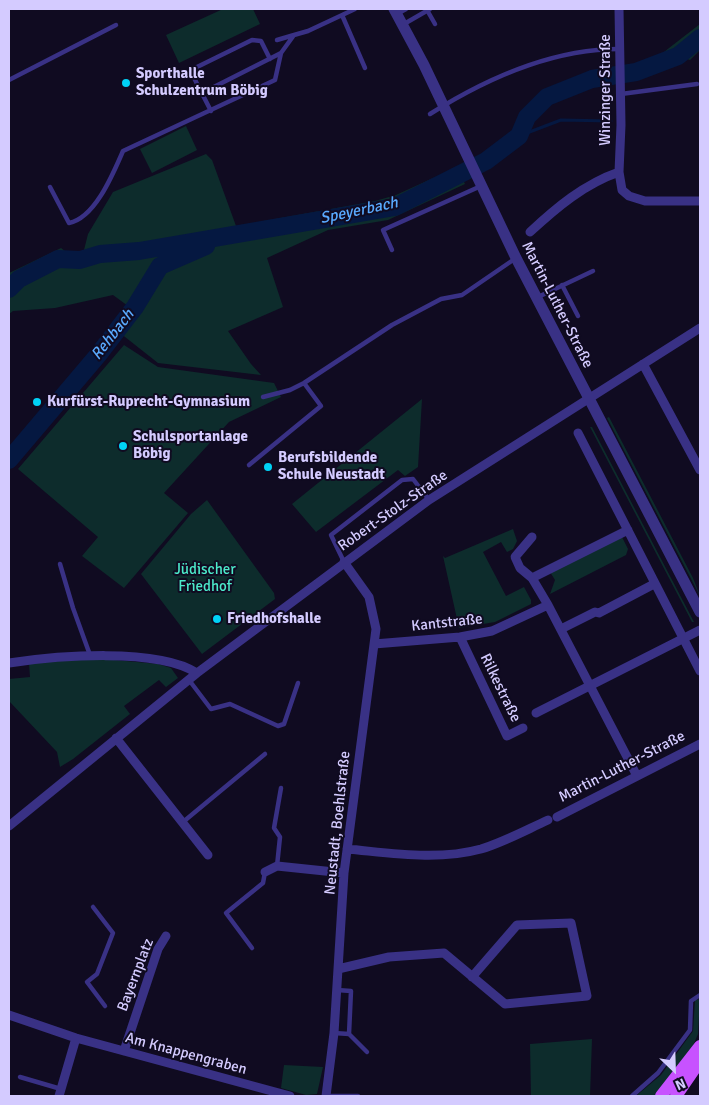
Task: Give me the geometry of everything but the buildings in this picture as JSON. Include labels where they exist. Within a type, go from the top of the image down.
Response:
[{"type":"main road","points":[[661,1096],[700,1046]]},
{"type":"main road","points":[[676,1096],[700,1060]]},
{"type":"street","name":"Winzinger Straße","points":[[619,9],[621,125],[618,172],[622,190],[636,199],[658,202],[700,201]]},
{"type":"street","name":"Martin-Luther-Straße","points":[[399,11],[403,25],[536,298],[700,612]]},
{"type":"street","points":[[530,232],[565,201],[607,176],[618,172]]},
{"type":"street","name":"Robert-Stolz-Straße","points":[[9,826],[189,680],[428,500],[589,400],[643,364],[699,332]]},
{"type":"street","points":[[643,364],[700,470]]},
{"type":"street","points":[[578,433],[700,672]]},
{"type":"street","points":[[532,578],[628,530]]},
{"type":"street","points":[[532,537],[515,558],[520,568],[532,578],[548,605],[637,776]]},
{"type":"street","name":"Neustadt, Boehlstraße","points":[[326,1096],[334,1033],[344,873],[376,629],[373,606],[363,586],[344,562]]},
{"type":"street","points":[[561,629],[595,612],[599,613],[654,584]]},
{"type":"street","name":"Kantstraße","points":[[374,644],[460,637],[492,631],[548,605]]},
{"type":"street","points":[[536,713],[700,630]]},
{"type":"street","name":"Rilkestraße","points":[[460,637],[508,736],[523,728]]},
{"type":"street","points":[[9,663],[90,655],[166,661],[182,665],[198,673]]},
{"type":"street","points":[[116,738],[208,855]]},
{"type":"street","name":"Martin-Luther-Straße","points":[[347,849],[424,856],[480,849],[552,818],[700,744]]},
{"type":"street","points":[[265,872],[277,866],[344,873]]},
{"type":"street","points":[[338,969],[389,957],[444,953],[472,977],[505,1004],[587,996],[571,923],[517,925],[472,977]]},
{"type":"street","name":"Bayernplatz","points":[[124,1052],[158,949],[166,936]]},
{"type":"street","name":"Am Knappengraben","points":[[9,1015],[124,1052],[290,1096]]},
{"type":"street","points":[[60,1093],[76,1038]]},
{"type":"lane","points":[[277,40],[308,31],[355,9]]},
{"type":"lane","points":[[403,25],[428,10],[435,24]]},
{"type":"lane","points":[[342,15],[365,68]]},
{"type":"lane","points":[[9,80],[116,25]]},
{"type":"lane","points":[[50,187],[69,223],[79,221],[105,191],[123,151],[275,80],[281,54],[294,35]]},
{"type":"lane","points":[[210,111],[192,74],[195,68],[252,40],[260,41],[270,59]]},
{"type":"lane","points":[[430,114],[516,68],[591,50],[621,50]]},
{"type":"lane","points":[[202,93],[281,54]]},
{"type":"lane","points":[[621,94],[697,84]]},
{"type":"lane","points":[[392,250],[383,230],[482,186]]},
{"type":"lane","points":[[263,397],[290,390],[304,383],[392,325],[441,299],[462,295],[516,258]]},
{"type":"lane","points":[[536,298],[593,271]]},
{"type":"lane","points":[[562,285],[578,316]]},
{"type":"lane","points":[[249,465],[321,406],[304,383]]},
{"type":"lane","points":[[344,562],[330,535],[402,480],[413,479],[428,500]]},
{"type":"lane","points":[[60,564],[72,608],[90,655]]},
{"type":"lane","points":[[189,680],[211,709],[230,704],[278,726],[284,724],[298,683]]},
{"type":"lane","points":[[182,823],[265,754]]},
{"type":"lane","points":[[277,866],[280,837],[274,828],[281,788]]},
{"type":"lane","points":[[252,948],[226,913],[263,883],[265,872]]},
{"type":"lane","points":[[93,907],[113,933],[97,974],[88,982],[105,1006]]},
{"type":"lane","points":[[337,990],[351,991],[349,1034]]},
{"type":"lane","points":[[632,1096],[658,1073],[690,1030],[691,1001],[700,995]]},
{"type":"lane","points":[[334,1033],[349,1034],[367,1052]]},
{"type":"lane","points":[[20,1077],[60,1093]]},
{"type":"lane","points":[[326,1096],[358,1096]]},
{"type":"green space","points":[[223,9],[253,9],[260,24],[179,63],[166,35]]},
{"type":"green space","points":[[700,24],[700,50],[690,60],[675,55],[633,71],[631,65],[660,55]]},
{"type":"green space","points":[[186,126],[197,150],[152,173],[140,149]]},
{"type":"green space","points":[[206,154],[212,160],[236,226],[375,201],[396,195],[457,167],[465,184],[388,220],[328,230],[267,258],[283,307],[228,331],[261,375],[158,363],[120,333],[139,314],[113,295],[55,308],[13,311],[9,314],[9,273],[61,248],[74,258],[83,254],[88,234],[113,192]]},
{"type":"green space","name":"Schulsportanlage Böbig","points":[[124,345],[158,367],[274,383],[281,397],[229,422],[164,493],[188,513],[124,588],[82,556],[98,537],[18,469]]},
{"type":"green space","points":[[422,399],[418,467],[405,476],[398,470],[316,532],[292,504]]},
{"type":"green space","points":[[609,417],[693,578],[700,596],[607,418]]},
{"type":"green space","points":[[590,427],[592,427],[694,622],[692,622]]},
{"type":"green space","name":"Jüdischer Friedhof","points":[[207,500],[274,593],[275,599],[202,654],[141,574],[191,514]]},
{"type":"green space","points":[[513,529],[517,541],[513,549],[507,552],[501,542],[483,552],[506,596],[524,587],[531,600],[531,604],[495,622],[459,628],[443,556],[445,558]]},
{"type":"green space","points":[[622,537],[628,549],[626,555],[550,594],[555,580],[550,572]]},
{"type":"green space","points":[[93,658],[158,664],[171,668],[178,678],[166,687],[159,680],[124,706],[130,714],[60,767],[57,752],[9,701],[9,679],[30,677],[29,663]]},
{"type":"green space","points":[[700,999],[698,1034],[692,1048],[657,1096],[636,1096],[661,1075],[693,1031],[695,1000]]},
{"type":"green space","points":[[592,1039],[590,1096],[531,1096],[530,1044]]},
{"type":"green space","points":[[284,1065],[323,1067],[317,1094],[306,1095],[281,1088]]},
{"type":"waterway","name":"Speyerbach","points":[[9,289],[19,279],[58,259],[80,260],[100,254],[139,251],[395,207],[486,161],[519,136],[527,117],[547,97],[592,79],[636,72],[678,56],[700,38]]},
{"type":"waterway","points":[[519,136],[561,120],[611,121]]},
{"type":"waterway","name":"Rehbach","points":[[9,460],[98,355],[135,307],[160,266],[206,246]]},
{"type":"place","name":"Sporthalle Schulzentrum Böbig","points":[[126,83]]},
{"type":"place","name":"Kurfürst-Ruprecht-Gymnasium","points":[[37,402]]},
{"type":"place","name":"Schulsportanlage Böbig","points":[[123,446]]},
{"type":"place","name":"Berufsbildende Schule Neustadt","points":[[268,467]]},
{"type":"place","name":"Friedhofshalle","points":[[217,619]]}]
